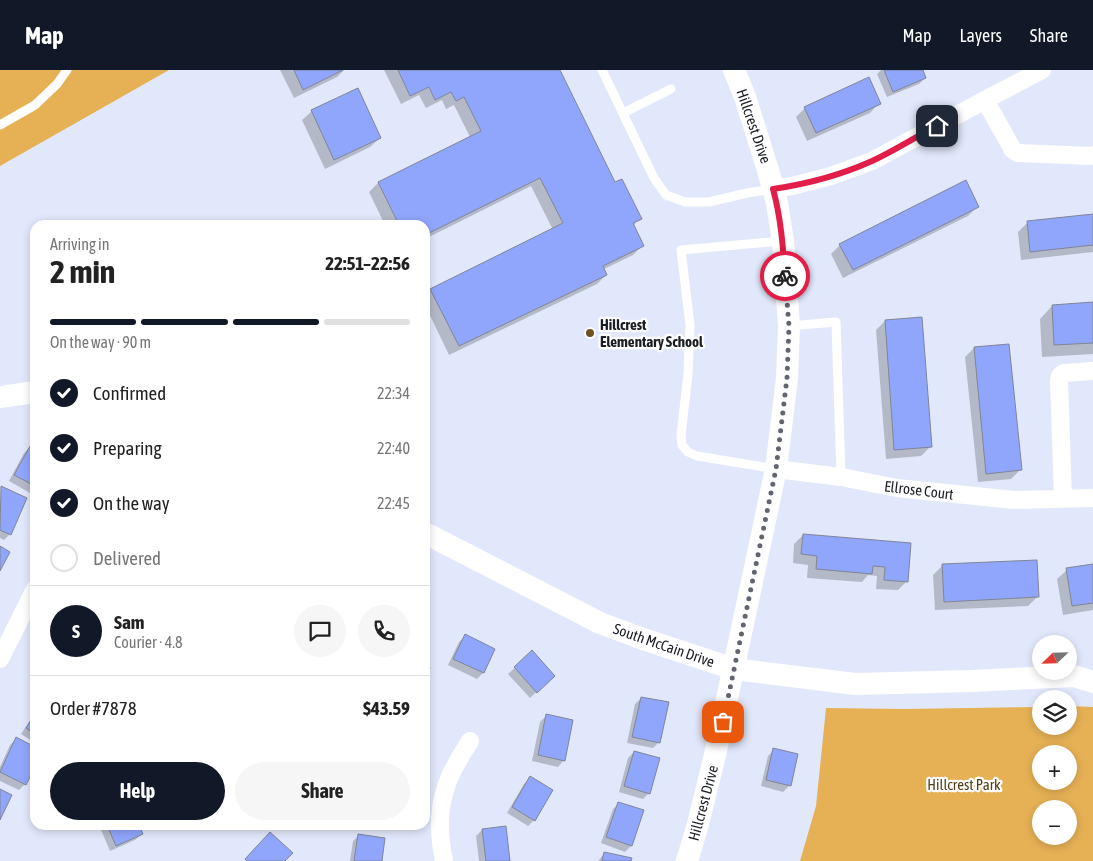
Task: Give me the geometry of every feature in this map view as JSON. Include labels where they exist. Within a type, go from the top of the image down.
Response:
[{"type":"street","name":"Hillcrest Drive","points":[[687,861],[711,772],[776,469],[787,378],[789,326],[783,242],[777,203],[745,97],[734,70]]},
{"type":"street","points":[[773,189],[831,176],[872,161],[1042,70]]},
{"type":"street","points":[[985,100],[1013,150],[1018,153],[1093,155]]},
{"type":"street","points":[[1063,498],[1060,376],[1064,373],[1093,371]]},
{"type":"street","points":[[0,397],[30,393]]},
{"type":"street","name":"Ellrose Court","points":[[776,469],[841,477],[897,488],[1014,500],[1093,498]]},
{"type":"street","name":"South McCain Drive","points":[[430,537],[600,623],[734,669],[855,684],[1087,675]]},
{"type":"street","points":[[0,659],[30,599]]},
{"type":"street","points":[[444,861],[441,844],[440,812],[445,787],[456,763],[470,741]]},
{"type":"lane","points":[[0,125],[35,105],[57,84],[67,70]]},
{"type":"lane","points":[[602,70],[654,178],[666,195],[685,202],[709,202],[773,189]]},
{"type":"lane","points":[[623,113],[671,89]]},
{"type":"lane","points":[[776,469],[698,456],[688,452],[682,445],[681,435],[688,374],[690,325],[682,250],[783,242]]},
{"type":"lane","points":[[789,326],[836,322],[841,477]]},
{"type":"green space","points":[[0,70],[169,70],[0,166]]},
{"type":"green space","name":"Hillcrest Park","points":[[1077,706],[1093,707],[1093,861],[800,861],[816,806],[826,708],[1032,707],[1032,735],[1077,735]]},
{"type":"building","points":[[294,70],[343,70],[303,90]]},
{"type":"building","points":[[398,70],[560,70],[615,182],[622,179],[642,219],[633,223],[644,246],[603,266],[607,275],[459,346],[430,289],[563,223],[540,178],[430,233],[430,220],[397,220],[378,182],[481,131],[464,97],[456,101],[451,92],[435,100],[429,87],[410,96]]},
{"type":"building","points":[[884,70],[923,70],[926,78],[893,92]]},
{"type":"building","points":[[869,77],[881,104],[816,133],[804,107]]},
{"type":"building","points":[[358,88],[381,138],[334,160],[311,110]]},
{"type":"building","points":[[966,180],[979,207],[853,270],[839,244]]},
{"type":"building","points":[[1093,214],[1093,245],[1030,252],[1027,221]]},
{"type":"building","points":[[1093,302],[1093,343],[1054,345],[1052,305]]},
{"type":"building","points":[[922,317],[932,447],[894,450],[885,320]]},
{"type":"building","points":[[1009,344],[1022,470],[986,474],[974,347]]},
{"type":"building","points":[[30,446],[30,483],[14,475]]},
{"type":"building","points":[[1,486],[27,498],[11,535],[0,530]]},
{"type":"building","points":[[803,534],[911,543],[908,582],[884,580],[885,567],[873,566],[872,574],[816,569],[817,556],[801,554]]},
{"type":"building","points":[[0,546],[10,552],[0,571]]},
{"type":"building","points":[[1037,560],[1039,597],[944,602],[942,564]]},
{"type":"building","points":[[1093,564],[1093,603],[1072,606],[1066,568]]},
{"type":"building","points":[[465,634],[495,649],[484,673],[453,659]]},
{"type":"building","points":[[532,650],[555,676],[537,693],[514,667]]},
{"type":"building","points":[[641,697],[669,702],[660,743],[632,737]]},
{"type":"building","points":[[546,714],[573,720],[565,761],[538,755]]},
{"type":"building","points":[[30,722],[30,731],[26,728]]},
{"type":"building","points":[[16,737],[30,744],[30,777],[26,785],[0,772]]},
{"type":"building","points":[[773,748],[798,754],[791,786],[766,780]]},
{"type":"building","points":[[634,751],[660,758],[650,794],[624,786]]},
{"type":"building","points":[[530,776],[553,790],[535,821],[512,807]]},
{"type":"building","points":[[0,789],[12,795],[0,820]]},
{"type":"building","points":[[618,802],[644,810],[632,846],[606,837]]},
{"type":"building","points":[[506,826],[510,861],[486,861],[482,829]]},
{"type":"building","points":[[109,830],[141,830],[143,834],[116,846]]},
{"type":"building","points":[[270,832],[293,853],[285,861],[247,861],[245,859]]},
{"type":"building","points":[[358,834],[385,838],[382,861],[354,861]]},
{"type":"building","points":[[604,852],[632,858],[631,861],[602,861]]},
{"type":"way so far","points":[[723,722],[776,469],[784,415],[789,326],[785,276]]},
{"type":"place","name":"Hillcrest Elementary School","points":[[590,333]]},
{"type":"route","points":[[785,276],[783,242],[773,189],[831,176],[872,161],[937,126]]}]
